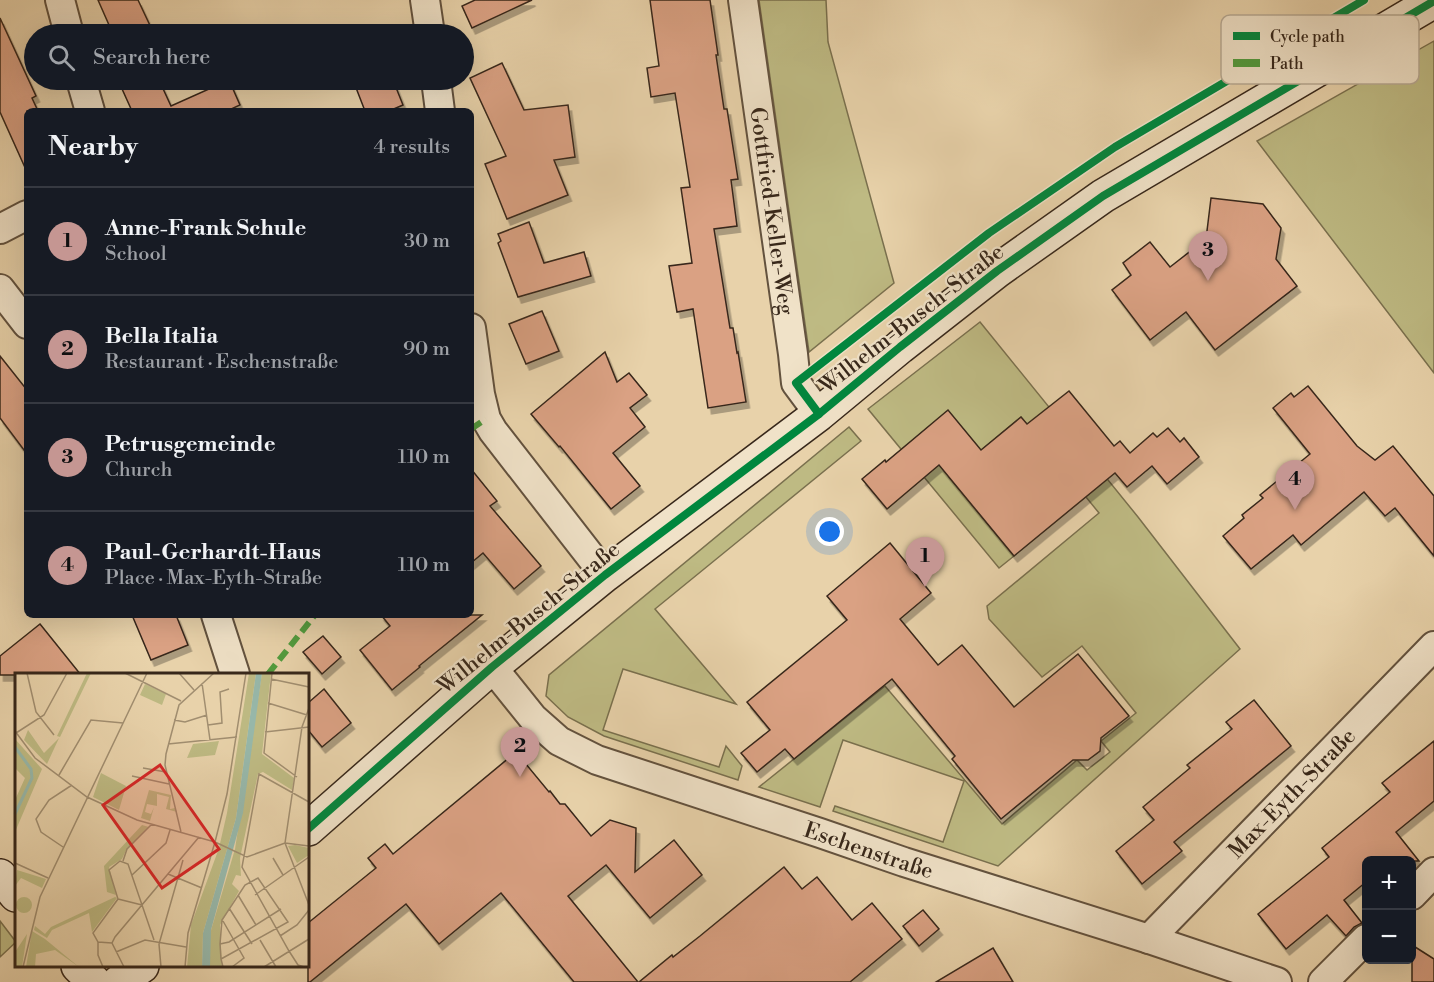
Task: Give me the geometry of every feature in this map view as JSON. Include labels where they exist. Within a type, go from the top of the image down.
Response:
[{"type":"main road","name":"Wilhelm-Busch-Straße","points":[[1410,15],[1434,1]]},
{"type":"main road","name":"Wilhelm-Busch-Straße","points":[[309,828],[492,667],[605,575],[819,414],[997,271],[1103,196],[1293,84]]},
{"type":"main road","points":[[0,876],[15,894]]},
{"type":"main road","points":[[79,967],[94,982]]},
{"type":"main road","points":[[119,982],[141,967]]},
{"type":"street","points":[[60,0],[66,24]]},
{"type":"street","points":[[425,0],[429,24]]},
{"type":"street","name":"Gottfried-Keller-Weg","points":[[743,0],[796,383],[819,414]]},
{"type":"street","points":[[84,90],[89,108]]},
{"type":"street","points":[[437,90],[440,108]]},
{"type":"street","points":[[0,229],[24,217]]},
{"type":"street","points":[[0,289],[24,320]]},
{"type":"street","points":[[474,350],[486,419],[605,575]]},
{"type":"street","points":[[217,618],[234,673]]},
{"type":"street","name":"Max-Eyth-Straße","points":[[1149,939],[1434,646]]},
{"type":"street","name":"Eschenstraße","points":[[492,667],[533,718],[560,741],[597,760],[1277,982]]},
{"type":"street","points":[[1416,890],[1434,872]]},
{"type":"street","points":[[1323,982],[1362,943]]},
{"type":"shaded area","points":[[759,0],[826,0],[828,42],[894,283],[809,352]]},
{"type":"shaded area","points":[[1434,41],[1434,373],[1257,141],[1358,84],[1419,84],[1419,49]]},
{"type":"shaded area","points":[[980,322],[1138,517],[1240,649],[998,866],[833,811],[835,806],[943,842],[964,781],[843,740],[820,807],[759,787],[885,686],[1002,824],[1077,760],[1087,770],[1110,752],[1101,741],[1136,713],[1082,646],[1042,677],[989,619],[987,606],[1099,513],[1021,417],[949,477],[1014,556],[999,568],[868,409]]},
{"type":"shaded area","points":[[849,427],[861,441],[655,609],[736,704],[623,669],[603,730],[719,767],[726,746],[742,766],[738,780],[604,736],[568,717],[546,696],[549,675]]},
{"type":"shaded area","points":[[0,921],[15,943],[0,957]]},
{"type":"building","points":[[98,0],[138,0],[149,24],[109,24]]},
{"type":"building","points":[[475,0],[532,0],[474,27],[462,6]]},
{"type":"building","points":[[650,0],[710,0],[724,109],[727,109],[738,179],[731,180],[737,226],[714,229],[730,328],[733,328],[746,402],[708,408],[693,309],[677,312],[669,266],[692,263],[681,188],[690,187],[675,93],[651,97],[647,68],[659,66]]},
{"type":"building","points":[[0,18],[24,70],[24,90],[33,90],[36,96],[32,98],[37,108],[24,108],[24,165],[0,112]]},
{"type":"building","points":[[502,63],[524,110],[568,105],[575,157],[554,160],[568,195],[507,219],[485,164],[506,156],[474,87],[474,76]]},
{"type":"building","points":[[123,90],[164,90],[171,106],[207,90],[233,90],[240,105],[234,108],[131,108]]},
{"type":"building","points":[[357,90],[397,90],[403,105],[396,108],[364,108]]},
{"type":"building","points":[[1211,198],[1263,204],[1281,228],[1276,259],[1297,286],[1215,350],[1186,312],[1150,340],[1112,290],[1131,275],[1123,263],[1150,242],[1170,267],[1206,239]]},
{"type":"building","points":[[529,222],[544,263],[584,252],[591,276],[518,297],[498,243],[501,241],[498,234]]},
{"type":"building","points":[[542,311],[559,351],[526,364],[509,324]]},
{"type":"building","points":[[605,352],[617,382],[629,373],[647,395],[630,408],[645,427],[613,453],[640,486],[611,509],[531,414]]},
{"type":"building","points":[[0,356],[24,386],[24,450],[0,418]]},
{"type":"building","points":[[1308,386],[1357,446],[1375,460],[1393,446],[1434,496],[1434,556],[1395,508],[1385,516],[1364,492],[1301,545],[1293,535],[1251,569],[1223,536],[1244,518],[1242,515],[1263,498],[1260,495],[1310,454],[1273,408],[1291,393],[1294,397]]},
{"type":"building","points":[[1069,391],[1114,446],[1120,441],[1130,453],[1153,433],[1157,437],[1168,428],[1180,442],[1184,438],[1199,457],[1167,484],[1152,466],[1127,487],[1115,473],[1014,556],[939,465],[887,509],[862,479],[948,410],[981,450],[1021,417],[1027,424]]},
{"type":"building","points":[[474,473],[497,501],[490,506],[541,566],[514,589],[483,553],[474,560]]},
{"type":"building","points":[[890,543],[931,593],[900,619],[938,665],[962,645],[1014,707],[1078,654],[1129,716],[1101,738],[1100,751],[1088,760],[1073,760],[1001,819],[952,759],[955,756],[892,679],[794,759],[785,749],[757,772],[741,753],[770,730],[747,702],[847,620],[827,596]]},
{"type":"building","points":[[474,615],[482,615],[392,690],[360,650],[390,626],[383,618],[474,618]]},
{"type":"building","points":[[133,618],[177,618],[188,645],[151,660]]},
{"type":"building","points":[[40,624],[79,673],[0,675],[0,656]]},
{"type":"building","points":[[323,636],[341,657],[322,674],[303,652]]},
{"type":"building","points":[[324,689],[351,723],[322,747],[309,731],[309,702]]},
{"type":"building","points":[[1254,700],[1291,746],[1174,842],[1182,851],[1142,884],[1116,851],[1154,820],[1143,807],[1190,768],[1187,765],[1232,729],[1226,722]]},
{"type":"building","points":[[1434,741],[1434,801],[1396,832],[1415,856],[1362,856],[1362,885],[1344,900],[1362,923],[1354,927],[1346,936],[1327,915],[1286,949],[1258,914],[1329,857],[1322,848],[1390,792],[1382,783]]},
{"type":"building","points":[[516,752],[549,792],[560,804],[565,804],[591,836],[610,820],[636,828],[635,872],[674,840],[702,875],[650,918],[606,865],[568,896],[638,982],[574,982],[501,893],[439,944],[406,904],[308,982],[309,922],[376,868],[368,858],[385,844],[393,854]]},
{"type":"building","points":[[784,867],[802,889],[817,877],[852,920],[872,903],[902,939],[850,982],[639,982],[700,936]]},
{"type":"building","points":[[923,910],[939,929],[919,946],[903,926]]},
{"type":"building","points":[[993,948],[1013,982],[936,982]]},
{"type":"building","points":[[1416,948],[1434,959],[1434,982],[1412,982],[1412,964],[1416,964]]},
{"type":"marked path","points":[[474,427],[486,419]]},
{"type":"marked path","points":[[269,673],[313,618]]},
{"type":"cycle path","points":[[1339,15],[1364,0]]},
{"type":"cycle path","points":[[1410,15],[1434,1]]},
{"type":"cycle path","points":[[819,414],[796,383],[989,233],[1115,147],[1222,84]]},
{"type":"cycle path","points":[[309,828],[492,667],[605,575],[819,414],[997,271],[1103,196],[1293,84]]},
{"type":"place","name":"Petrusgemeinde","points":[[1208,281]]},
{"type":"place","name":"Paul-Gerhardt-Haus","points":[[1295,510]]},
{"type":"place","name":"Anne-Frank Schule","points":[[925,587]]},
{"type":"place","name":"Bella Italia","points":[[520,777]]}]
